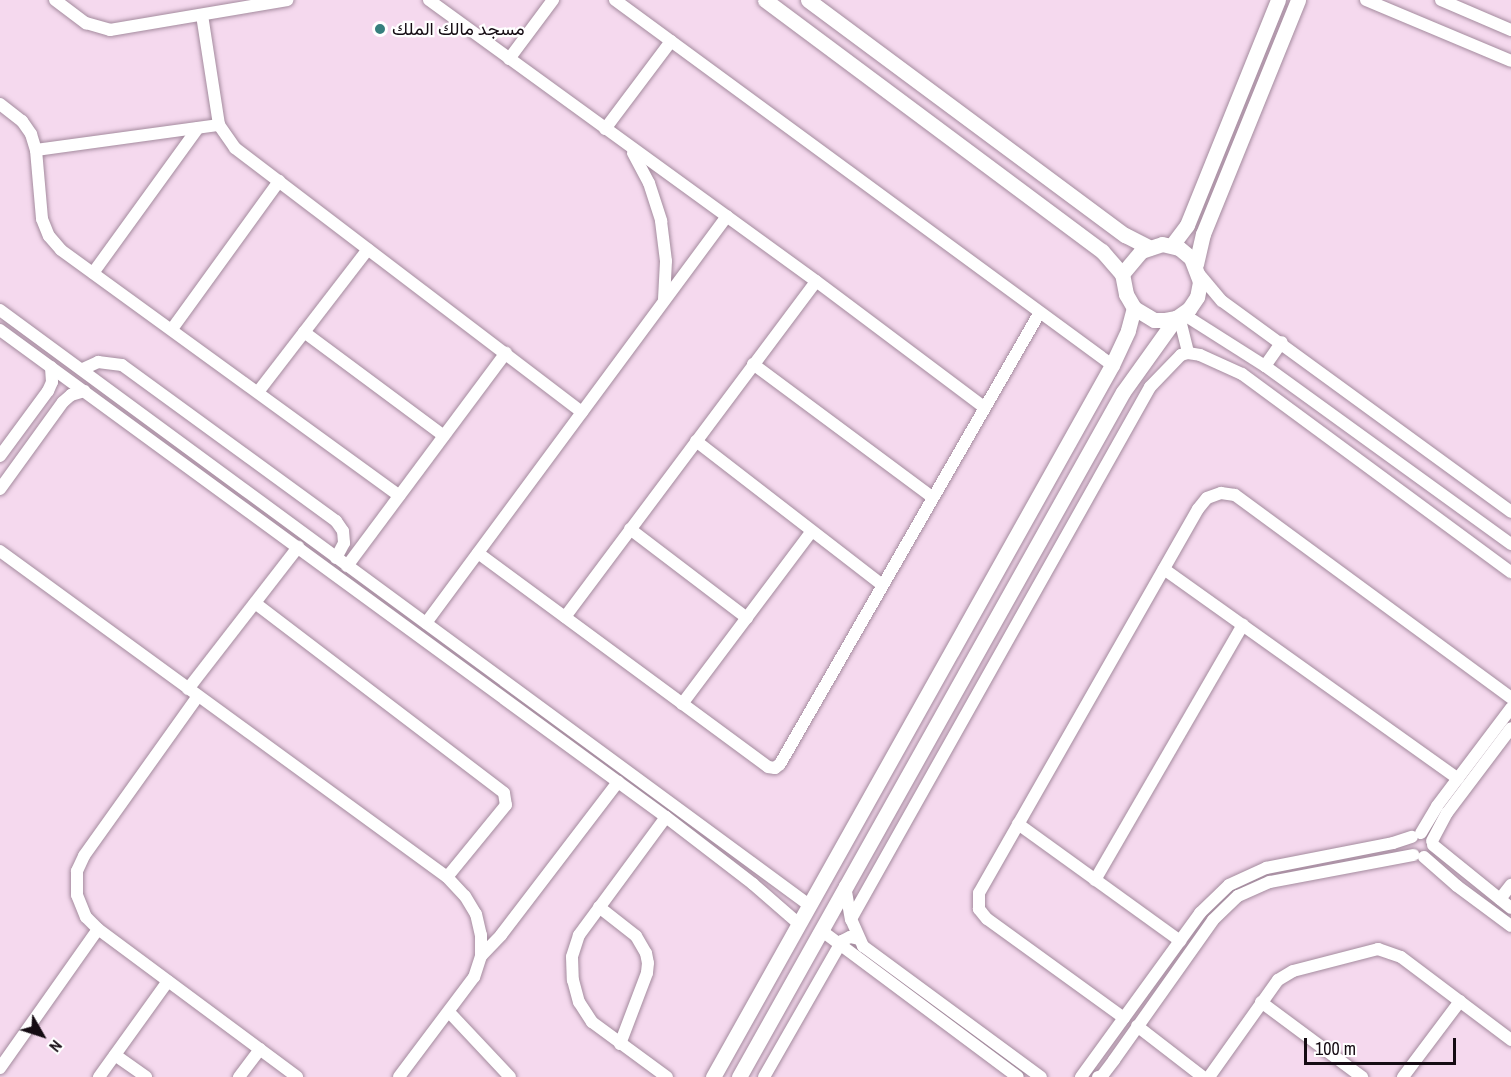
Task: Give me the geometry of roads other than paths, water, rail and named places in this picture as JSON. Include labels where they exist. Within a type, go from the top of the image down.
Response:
[{"type":"street","points":[[55,0],[86,23],[110,30],[287,0]]},
{"type":"street","points":[[429,0],[816,281],[984,407]]},
{"type":"street","points":[[509,59],[553,0]]},
{"type":"street","points":[[615,0],[1112,365]]},
{"type":"street","points":[[765,0],[1102,251],[1122,274],[1126,294],[1134,308],[1154,320],[1179,316],[1265,366],[1511,544]]},
{"type":"street","points":[[808,0],[1125,235],[1150,248]]},
{"type":"street","points":[[1172,245],[1184,230],[1278,0]]},
{"type":"street","points":[[739,1077],[1123,392],[1179,316],[1197,297],[1200,243],[1298,0]]},
{"type":"street","points":[[1366,0],[1511,61]]},
{"type":"street","points":[[1441,0],[1511,30]]},
{"type":"street","points":[[202,15],[219,125],[235,148],[582,412]]},
{"type":"street","points":[[605,129],[671,41]]},
{"type":"street","points":[[0,104],[22,121],[31,134],[36,150],[42,219],[49,236],[61,250],[399,496]]},
{"type":"street","points":[[36,150],[219,125]]},
{"type":"street","points":[[93,273],[198,128]]},
{"type":"street","points":[[630,148],[649,183],[661,221],[666,261],[664,301]]},
{"type":"street","points":[[172,329],[279,181]]},
{"type":"street","points":[[1205,181],[1223,186]]},
{"type":"street","points":[[426,623],[727,216]]},
{"type":"street","points":[[1122,274],[1141,250],[1162,244],[1172,245],[1186,252],[1222,301],[1282,342],[1511,512]]},
{"type":"street","points":[[258,392],[368,249]]},
{"type":"street","points":[[565,617],[816,281]]},
{"type":"street","points":[[712,1077],[1112,365],[1128,330],[1134,308]]},
{"type":"street","points":[[0,310],[762,873],[809,905]]},
{"type":"street","points":[[478,553],[768,767],[778,766],[1040,312]]},
{"type":"street","points":[[1179,316],[1188,353]]},
{"type":"street","points":[[0,330],[666,817],[753,884],[799,924]]},
{"type":"street","points":[[304,332],[444,436]]},
{"type":"street","points":[[1265,366],[1282,342]]},
{"type":"street","points":[[347,566],[506,353]]},
{"type":"street","points":[[851,919],[1150,387],[1175,359],[1188,353],[1215,360],[1242,374],[1511,572]]},
{"type":"street","points":[[82,369],[98,362],[122,365],[336,521],[343,531],[344,543],[336,558]]},
{"type":"street","points":[[753,364],[932,497]]},
{"type":"street","points":[[0,456],[48,391],[52,382],[51,367]]},
{"type":"street","points":[[0,489],[63,402],[71,395],[84,391]]},
{"type":"street","points":[[696,441],[882,585]]},
{"type":"street","points":[[1124,1018],[983,915],[979,909],[979,893],[1202,503],[1221,493],[1234,495],[1511,698]]},
{"type":"street","points":[[264,522],[273,510]]},
{"type":"street","points":[[630,530],[747,618]]},
{"type":"street","points":[[682,704],[812,531]]},
{"type":"street","points":[[297,1077],[98,929],[86,917],[79,903],[76,887],[80,863],[255,603],[298,547]]},
{"type":"street","points":[[0,551],[447,878],[465,896],[476,914],[482,935],[481,956],[474,977],[399,1077]]},
{"type":"street","points":[[1164,569],[1458,779]]},
{"type":"street","points":[[255,603],[504,793],[506,805],[447,878]]},
{"type":"street","points":[[1095,880],[1243,625]]},
{"type":"street","points":[[1511,708],[1408,846],[1511,926]]},
{"type":"street","points":[[1100,1077],[1213,921],[1238,896],[1270,882],[1419,856],[1430,852],[1447,813],[1511,728]]},
{"type":"street","points":[[481,956],[501,935],[618,782]]},
{"type":"street","points":[[666,817],[579,935],[573,957],[573,980],[579,1002],[592,1022],[667,1077]]},
{"type":"street","points":[[1018,824],[1180,941]]},
{"type":"street","points":[[1081,1077],[1180,941],[1218,893],[1252,872],[1398,842],[1416,835],[1428,835],[1432,843],[1511,908]]},
{"type":"street","points":[[753,884],[762,873]]},
{"type":"street","points":[[1500,899],[1511,885]]},
{"type":"street","points":[[845,886],[851,919],[859,939],[875,957],[1041,1077]]},
{"type":"street","points":[[599,907],[636,936],[642,944],[648,963],[647,973],[620,1044]]},
{"type":"street","points":[[0,1068],[98,929]]},
{"type":"street","points":[[822,931],[1018,1077]]},
{"type":"street","points":[[764,1077],[840,945],[850,937],[859,939]]},
{"type":"street","points":[[1209,1077],[1261,1002],[1286,975],[1378,949],[1401,957],[1511,1040]]},
{"type":"street","points":[[99,1077],[168,981]]},
{"type":"street","points":[[1404,1077],[1460,1001]]},
{"type":"street","points":[[1261,1002],[1362,1077]]},
{"type":"street","points":[[449,1012],[510,1077]]},
{"type":"street","points":[[1137,1026],[1203,1077]]},
{"type":"street","points":[[984,1051],[992,1041]]},
{"type":"street","points":[[239,1077],[260,1049]]},
{"type":"street","points":[[115,1055],[146,1077]]},
{"type":"place","name":"مسجد مالك الملك","points":[[380,29]]}]
